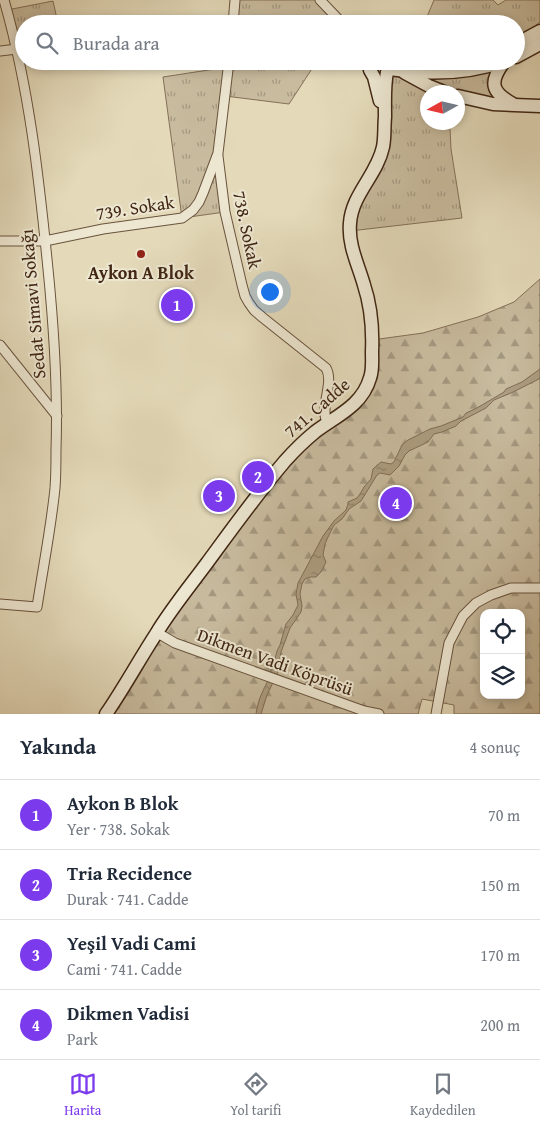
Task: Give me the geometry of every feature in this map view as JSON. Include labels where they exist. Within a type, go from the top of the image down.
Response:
[{"type":"street","name":"Sedat Simavi Sokağı","points":[[4,0],[15,41]]},
{"type":"street","points":[[234,15],[235,0]]},
{"type":"street","points":[[320,0],[334,15]]},
{"type":"street","points":[[525,39],[540,31]]},
{"type":"street","points":[[525,52],[540,44]]},
{"type":"street","points":[[0,51],[15,49]]},
{"type":"street","name":"Sedat Simavi Sokağı","points":[[0,604],[37,607],[49,537],[55,486],[57,416],[54,336],[35,154],[21,70]]},
{"type":"street","name":"739. Sokak","points":[[0,241],[45,241],[103,229],[182,218],[193,210],[204,192],[218,153],[228,70]]},
{"type":"street","name":"741. Cadde","points":[[370,70],[374,77],[384,118]]},
{"type":"street","points":[[373,70],[378,74],[388,70]]},
{"type":"street","name":"741. Cadde","points":[[106,714],[156,632],[264,485],[291,454],[314,433],[348,410],[367,388],[372,370],[369,301],[352,248],[350,222],[358,195],[380,159],[385,134],[385,85],[392,70]]},
{"type":"street","points":[[397,70],[426,85]]},
{"type":"street","points":[[403,70],[413,72],[464,70]]},
{"type":"street","points":[[499,70],[495,76],[494,84],[497,92],[503,99],[515,106]]},
{"type":"street","points":[[465,98],[493,104],[540,106]]},
{"type":"street","name":"738. Sokak","points":[[218,153],[225,212],[245,296],[254,310],[326,368],[330,376],[325,400],[325,418],[329,423]]},
{"type":"street","points":[[0,345],[57,416]]},
{"type":"street","points":[[436,714],[449,643],[463,616],[476,603],[491,595],[511,588],[540,588]]},
{"type":"street","name":"Dikmen Vadi Köprüsü","points":[[156,632],[175,642],[364,711],[379,714]]},
{"type":"green space","points":[[235,0],[320,0],[334,15],[234,15]]},
{"type":"green space","points":[[434,0],[493,0],[498,5],[506,0],[540,0],[540,22],[525,34],[525,15],[428,15]]},
{"type":"green space","points":[[53,1],[56,15],[15,15],[15,43],[7,10]]},
{"type":"green space","points":[[208,70],[311,70],[289,104],[225,96],[218,153],[225,212],[182,218],[163,77]]},
{"type":"green space","points":[[495,70],[494,84],[515,105],[465,94],[465,85],[420,85],[420,130],[450,130],[451,149],[462,218],[350,231],[374,171],[387,72]]},
{"type":"green space","points":[[540,279],[540,714],[454,714],[454,705],[422,699],[418,714],[379,714],[358,710],[357,714],[106,714],[264,485],[363,394],[372,340],[423,333],[478,317],[514,302]]},
{"type":"water","points":[[540,369],[539,379],[494,400],[486,408],[461,421],[456,426],[434,434],[428,442],[409,451],[390,475],[380,473],[377,475],[361,501],[349,509],[342,519],[334,525],[325,544],[323,555],[326,562],[321,572],[316,577],[305,579],[302,584],[300,594],[301,612],[290,628],[281,652],[278,672],[267,695],[261,714],[256,714],[259,700],[273,667],[286,624],[298,605],[296,594],[298,583],[323,536],[334,521],[346,510],[348,502],[357,498],[360,494],[371,479],[373,469],[381,462],[391,464],[394,462],[402,445],[408,440],[430,429],[463,417],[466,413],[504,392],[506,389],[522,382]]},
{"type":"place","name":"Aykon A Blok","points":[[141,254]]},
{"type":"place","name":"Aykon B Blok","points":[[177,305]]},
{"type":"place","name":"Tria Recidence","points":[[258,477]]},
{"type":"place","name":"Yeşil Vadi Cami","points":[[219,496]]},
{"type":"place","name":"Dikmen Vadisi","points":[[396,503]]}]
